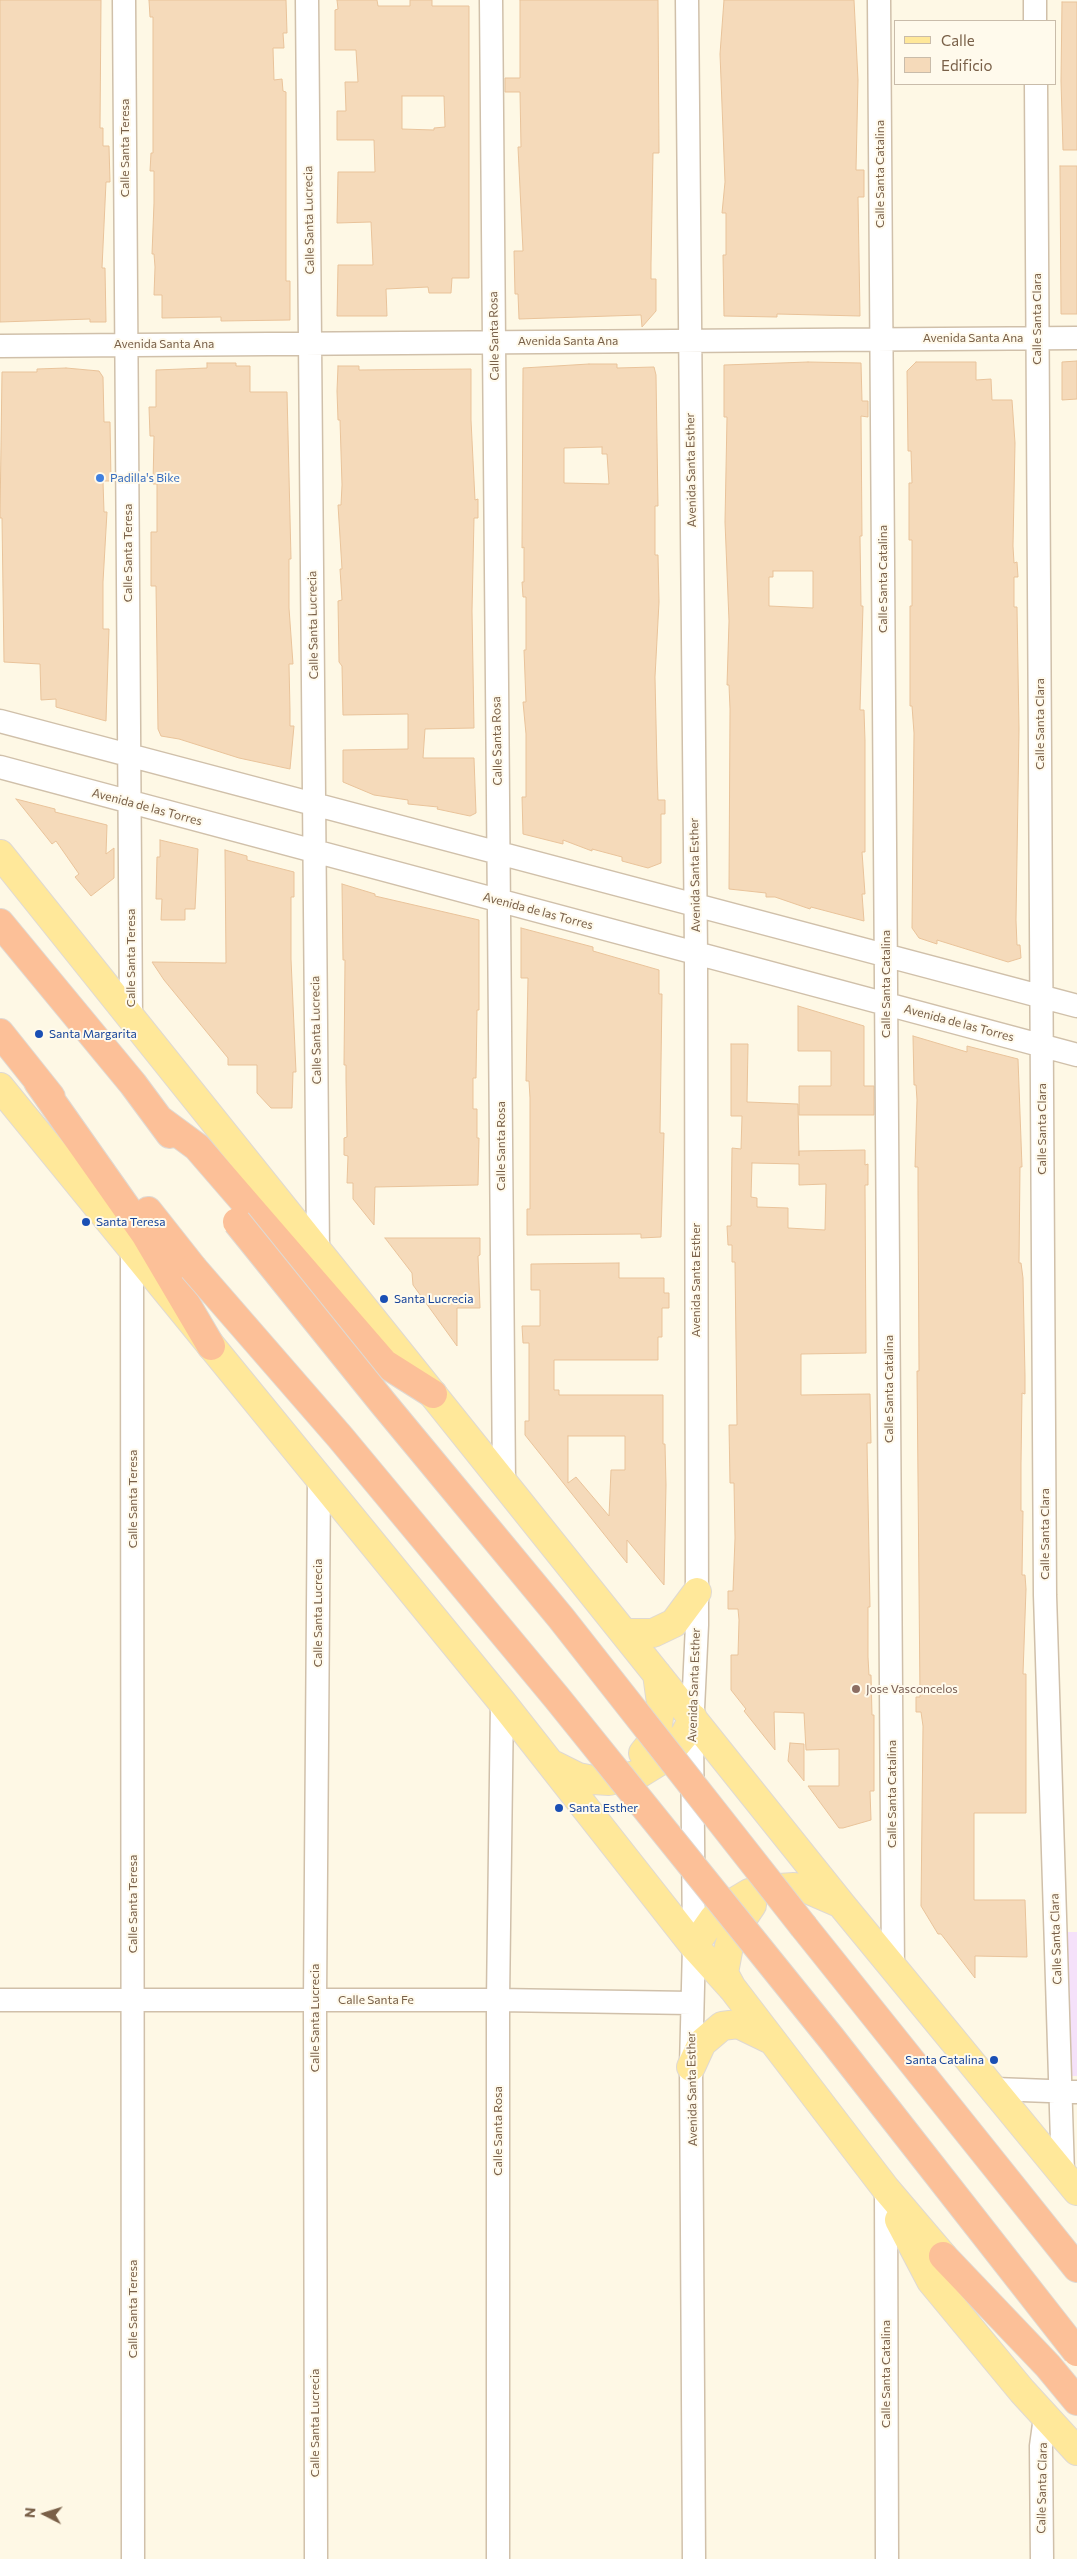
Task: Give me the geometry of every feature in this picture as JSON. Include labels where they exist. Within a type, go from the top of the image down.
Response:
[{"type":"highway","points":[[0,923],[133,1084],[237,1222],[382,1404],[561,1618],[810,1935],[1077,2268]]},
{"type":"highway","points":[[0,1033],[38,1082],[145,1234],[211,1346]]},
{"type":"highway","points":[[38,1082],[102,1155],[193,1268],[340,1437],[557,1698],[831,2038],[1077,2352]]},
{"type":"highway","points":[[159,1119],[197,1147],[384,1363],[433,1394]]},
{"type":"highway","points":[[943,2256],[1048,2366],[1077,2401]]},
{"type":"main road","points":[[0,854],[841,1904],[1070,2182]]},
{"type":"main road","points":[[0,1087],[502,1702],[694,1946],[733,1989],[886,2189],[943,2256]]},
{"type":"main road","points":[[625,1633],[653,1633],[674,1623],[697,1592]]},
{"type":"main road","points":[[601,1781],[640,1756],[651,1744],[658,1725],[661,1703],[657,1674]]},
{"type":"main road","points":[[550,1763],[578,1777],[601,1781],[624,1779],[653,1768],[676,1747],[693,1718]]},
{"type":"main road","points":[[694,1946],[713,1919],[736,1900],[764,1889],[786,1887],[809,1890],[841,1904]]},
{"type":"main road","points":[[733,1989],[724,1973],[729,1946],[735,1930],[754,1903],[786,1887]]},
{"type":"main road","points":[[691,2067],[702,2043],[722,2026],[738,2024],[773,2041]]},
{"type":"main road","points":[[886,2189],[905,2235],[931,2281],[1045,2418],[1077,2451]]},
{"type":"street","name":"Calle Santa Teresa","points":[[124,0],[131,1017]]},
{"type":"street","name":"Calle Santa Lucrecia","points":[[307,0],[318,1251]]},
{"type":"street","name":"Calle Santa Rosa","points":[[491,0],[504,1482]]},
{"type":"street","name":"Avenida Santa Esther","points":[[687,0],[696,905],[697,1592],[693,1718],[694,1946],[691,2067],[694,2559]]},
{"type":"street","name":"Calle Santa Catalina","points":[[879,0],[893,1968]]},
{"type":"street","points":[[1035,0],[1036,20]]},
{"type":"street","name":"Calle Santa Clara","points":[[1036,85],[1046,1595],[1069,2092],[1070,2182]]},
{"type":"street","name":"Avenida Santa Ana","points":[[0,346],[1077,338]]},
{"type":"street","points":[[0,721],[1077,1006]]},
{"type":"street","name":"Avenida de las Torres","points":[[0,767],[1077,1055]]},
{"type":"street","name":"Calle Santa Teresa","points":[[132,1248],[133,2559]]},
{"type":"street","name":"Calle Santa Lucrecia","points":[[316,2559],[315,2000],[319,1478]]},
{"type":"street","name":"Calle Santa Rosa","points":[[498,2559],[498,2000],[502,1702]]},
{"type":"street","name":"Calle Santa Fe","points":[[0,2000],[498,2000],[692,2003]]},
{"type":"street","points":[[995,2089],[1069,2092]]},
{"type":"street","name":"Calle Santa Catalina","points":[[886,2189],[887,2559]]},
{"type":"street","name":"Calle Santa Clara","points":[[1042,2559],[1041,2446],[1045,2418]]},
{"type":"shaded area","points":[[1068,1932],[1077,1932],[1077,2076],[1068,2076]]},
{"type":"building","points":[[0,0],[101,0],[100,128],[103,128],[103,146],[109,146],[110,182],[106,182],[102,268],[105,268],[106,322],[90,322],[90,319],[0,322]]},
{"type":"building","points":[[149,0],[286,0],[287,33],[283,33],[284,48],[273,48],[274,80],[282,79],[283,91],[286,92],[286,281],[290,281],[290,320],[221,321],[221,317],[162,318],[162,295],[154,295],[155,267],[154,254],[152,254],[154,171],[150,171],[151,153],[153,153],[153,17],[150,17]]},
{"type":"building","points":[[337,0],[377,0],[378,6],[410,6],[410,0],[432,0],[432,6],[469,6],[469,278],[452,278],[451,293],[429,293],[428,287],[386,289],[387,316],[337,316],[338,265],[373,265],[371,222],[337,223],[338,172],[375,172],[374,140],[337,140],[337,111],[346,111],[345,82],[358,82],[356,50],[335,50],[335,10],[338,9]],"holes":[[[402,96],[444,96],[445,127],[434,128],[434,130],[402,129]]]},
{"type":"building","points":[[520,0],[658,0],[659,153],[653,153],[651,264],[651,279],[656,279],[656,311],[642,327],[641,315],[519,319],[518,294],[515,294],[514,251],[523,251],[518,147],[521,147],[520,92],[505,92],[505,78],[520,78]]},
{"type":"building","points":[[724,0],[854,0],[858,80],[856,170],[864,170],[864,197],[858,197],[860,316],[777,314],[777,317],[724,316],[723,255],[726,255],[726,213],[722,213],[725,182],[720,54]]},
{"type":"building","points":[[1062,2],[1077,2],[1077,150],[1063,150],[1061,81]]},
{"type":"building","points":[[1060,166],[1077,166],[1077,314],[1061,314]]},
{"type":"building","points":[[1077,361],[1077,399],[1062,400],[1062,362]]},
{"type":"building","points":[[808,362],[861,363],[862,401],[868,401],[868,417],[861,416],[862,536],[860,536],[861,606],[863,606],[860,710],[864,710],[865,741],[865,852],[862,852],[865,894],[862,894],[864,921],[811,907],[810,909],[775,897],[766,897],[766,893],[729,889],[730,709],[729,685],[727,685],[729,621],[725,522],[727,417],[724,417],[724,365]],"holes":[[[773,571],[813,571],[813,608],[769,606],[769,577],[773,577]]]},
{"type":"building","points":[[916,362],[976,362],[976,380],[991,379],[992,400],[1012,400],[1015,443],[1013,546],[1014,563],[1017,562],[1018,577],[1014,577],[1014,607],[1017,607],[1019,729],[1016,920],[1017,945],[1020,945],[1021,958],[1008,962],[937,940],[937,944],[919,938],[912,928],[914,733],[912,706],[910,706],[912,540],[909,540],[909,483],[912,483],[911,451],[908,451],[907,371]]},
{"type":"building","points":[[207,363],[236,363],[236,366],[250,366],[250,392],[287,392],[291,559],[289,559],[289,608],[293,664],[289,664],[290,726],[294,726],[290,769],[239,758],[179,739],[161,736],[158,729],[156,586],[151,586],[151,532],[157,532],[157,484],[153,484],[154,436],[150,436],[149,407],[156,407],[156,370],[207,368]]},
{"type":"building","points":[[617,364],[617,368],[654,367],[656,375],[658,506],[655,506],[655,555],[658,555],[659,602],[655,677],[658,800],[665,800],[665,814],[661,814],[661,863],[648,868],[622,861],[622,857],[592,849],[592,851],[563,840],[563,844],[523,834],[522,797],[526,797],[526,734],[523,702],[526,702],[524,650],[526,650],[526,597],[523,597],[522,582],[524,582],[524,547],[522,548],[523,368]],"holes":[[[602,447],[602,454],[607,454],[609,484],[564,483],[564,448]]]},
{"type":"building","points":[[338,366],[359,366],[359,370],[471,369],[471,420],[475,500],[478,499],[478,518],[474,518],[472,611],[474,728],[425,729],[423,758],[474,758],[476,813],[470,816],[437,809],[438,807],[408,804],[408,800],[374,795],[343,782],[343,750],[408,749],[408,714],[343,715],[342,666],[339,662],[338,601],[342,600],[338,505],[341,505],[342,485],[337,391]]},
{"type":"building","points":[[66,368],[99,371],[103,377],[104,422],[110,422],[111,481],[103,481],[104,512],[107,512],[103,582],[103,629],[109,629],[106,721],[56,707],[56,699],[41,700],[40,664],[4,662],[2,518],[0,518],[2,372],[37,372],[37,369]]},
{"type":"building","points":[[16,799],[55,809],[55,812],[107,825],[106,854],[114,848],[114,878],[91,896],[75,877],[79,874],[56,841],[52,844]]},
{"type":"building","points":[[160,840],[198,849],[195,909],[185,909],[185,920],[161,920],[162,899],[156,899],[157,857],[160,857]]},
{"type":"building","points":[[225,850],[247,856],[247,860],[294,872],[294,897],[291,897],[291,959],[296,1072],[293,1072],[292,1108],[271,1108],[257,1093],[257,1065],[228,1065],[228,1058],[164,980],[152,962],[226,963]]},
{"type":"building","points":[[342,884],[375,894],[375,896],[479,920],[479,1010],[477,1010],[476,1078],[473,1078],[473,1109],[477,1109],[477,1138],[479,1138],[478,1185],[375,1187],[374,1225],[353,1199],[353,1183],[347,1183],[348,1156],[344,1155],[344,1138],[347,1137],[346,1065],[344,1065],[345,960],[343,960]]},
{"type":"building","points":[[521,928],[593,947],[593,951],[659,970],[659,994],[662,994],[660,1133],[664,1133],[661,1237],[641,1238],[641,1234],[527,1235],[527,1209],[530,1209],[530,1098],[529,1081],[526,1081],[528,978],[521,978]]},
{"type":"building","points":[[798,1006],[864,1026],[864,1086],[874,1086],[874,1115],[799,1115],[799,1086],[831,1086],[831,1051],[798,1051]]},
{"type":"building","points":[[913,1036],[967,1052],[967,1046],[1018,1059],[1022,1167],[1020,1167],[1019,1263],[1021,1263],[1023,1278],[1025,1376],[1025,1394],[1022,1393],[1021,1511],[1023,1511],[1022,1575],[1025,1575],[1026,1589],[1023,1674],[1026,1674],[1026,1813],[974,1813],[974,1900],[1025,1900],[1027,1957],[975,1956],[975,1978],[941,1934],[938,1934],[921,1906],[923,1726],[921,1712],[916,1712],[916,1697],[920,1697],[917,1371],[919,1371],[918,1167],[915,1167],[917,1100],[916,1085],[914,1085]]},
{"type":"building","points":[[731,1044],[748,1044],[747,1102],[798,1104],[799,1156],[799,1151],[865,1150],[865,1165],[868,1164],[868,1185],[865,1185],[866,1353],[801,1354],[801,1395],[870,1394],[871,1443],[867,1443],[870,1607],[868,1607],[868,1657],[869,1675],[871,1675],[872,1715],[874,1715],[874,1791],[870,1791],[871,1820],[843,1828],[839,1828],[808,1786],[839,1786],[839,1749],[806,1750],[804,1713],[774,1712],[775,1750],[744,1711],[746,1709],[731,1690],[731,1655],[738,1655],[739,1620],[738,1609],[728,1609],[728,1591],[733,1591],[735,1538],[734,1483],[730,1483],[729,1425],[737,1425],[735,1262],[732,1262],[732,1245],[728,1245],[727,1226],[731,1226],[732,1148],[741,1149],[742,1116],[731,1116]],"holes":[[[752,1163],[799,1164],[799,1185],[826,1184],[825,1230],[788,1228],[788,1208],[757,1207],[757,1198],[751,1197]]]},
{"type":"building","points":[[385,1238],[480,1238],[480,1255],[478,1256],[480,1308],[457,1308],[457,1346],[413,1285],[412,1273]]},
{"type":"building","points":[[619,1263],[619,1278],[664,1278],[664,1293],[669,1293],[669,1308],[662,1308],[662,1337],[658,1337],[658,1360],[554,1360],[554,1390],[559,1390],[559,1395],[663,1395],[663,1444],[665,1444],[666,1485],[664,1585],[627,1540],[627,1563],[525,1435],[525,1421],[529,1421],[529,1343],[523,1343],[522,1326],[540,1326],[540,1290],[531,1290],[531,1264]],"holes":[[[568,1436],[625,1436],[625,1470],[611,1470],[609,1516],[576,1477],[568,1483]]]},
{"type":"building","points":[[790,1743],[804,1744],[804,1781],[788,1761]]},
{"type":"place","name":"Padilla's Bike","points":[[100,478]]},
{"type":"place","name":"Santa Margarita","points":[[39,1034]]},
{"type":"place","name":"Santa Teresa","points":[[86,1222]]},
{"type":"place","name":"Santa Lucrecia","points":[[384,1299]]},
{"type":"place","name":"Jose Vasconcelos","points":[[856,1689]]},
{"type":"place","name":"Santa Esther","points":[[559,1808]]},
{"type":"place","name":"Santa Catalina","points":[[994,2060]]}]
